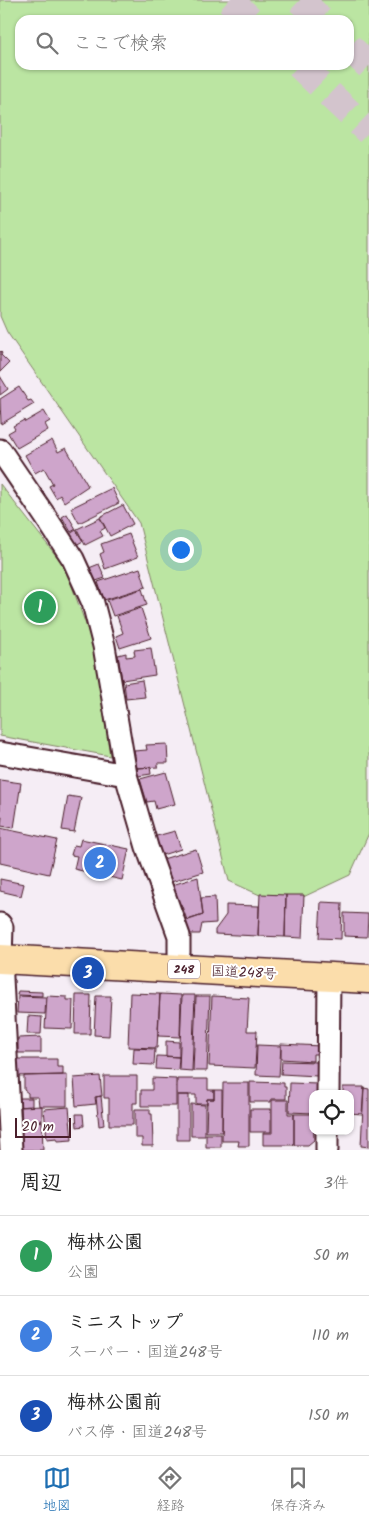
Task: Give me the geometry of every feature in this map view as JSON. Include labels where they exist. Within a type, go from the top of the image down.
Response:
[{"type":"highway","name":"国道248号","points":[[0,943],[179,954],[369,962]]},
{"type":"highway","name":"国道248号","points":[[0,959],[369,979]]},
{"type":"street","points":[[0,450],[73,559],[93,603],[104,646],[126,775],[147,847],[179,936],[179,954]]},
{"type":"street","points":[[0,753],[126,775]]},
{"type":"street","points":[[0,924],[2,927],[0,959],[10,1150]]},
{"type":"street","points":[[328,1090],[329,977]]},
{"type":"street","points":[[327,1150],[328,1135]]},
{"type":"green space","points":[[0,0],[369,0],[369,833],[350,875],[284,906],[229,881],[139,523],[7,332],[0,316]]},
{"type":"green space","points":[[0,484],[65,567],[94,647],[110,756],[0,736]]},
{"type":"building","points":[[0,351],[1,355],[9,363],[0,372]]},
{"type":"building","points":[[0,376],[8,389],[0,395]]},
{"type":"building","points":[[19,387],[28,401],[31,400],[34,404],[1,424],[0,399]]},
{"type":"building","points":[[44,411],[50,421],[45,424],[48,430],[17,448],[8,433],[15,429],[13,426],[24,420],[25,422]]},
{"type":"building","points":[[52,440],[58,452],[66,448],[88,486],[64,502],[60,495],[56,498],[49,486],[53,484],[44,468],[35,473],[25,455]]},
{"type":"building","points":[[112,488],[119,503],[79,523],[71,508]]},
{"type":"building","points":[[123,505],[133,524],[110,536],[100,517]]},
{"type":"building","points":[[67,514],[76,529],[71,532],[62,517]]},
{"type":"building","points":[[100,518],[105,528],[100,531],[103,536],[85,545],[77,529]]},
{"type":"building","points":[[76,530],[83,541],[76,545],[70,534]]},
{"type":"building","points":[[129,534],[138,557],[105,569],[100,554],[104,552],[101,544]]},
{"type":"building","points":[[99,564],[105,578],[96,581],[89,568]]},
{"type":"building","points":[[140,568],[146,587],[104,600],[98,582]]},
{"type":"building","points":[[142,589],[147,605],[113,616],[107,600]]},
{"type":"building","points":[[141,608],[151,638],[120,648],[116,636],[123,633],[117,616]]},
{"type":"building","points":[[151,648],[155,675],[122,680],[118,655],[126,653],[126,657],[135,656],[134,650]]},
{"type":"building","points":[[142,680],[145,697],[126,699],[124,683]]},
{"type":"building","points":[[167,744],[168,763],[158,763],[158,767],[137,768],[134,751],[147,750],[146,745]]},
{"type":"building","points":[[150,767],[151,774],[138,776],[137,768]]},
{"type":"building","points":[[166,772],[175,804],[156,809],[154,801],[147,802],[140,779]]},
{"type":"building","points":[[0,780],[21,783],[14,828],[1,826]]},
{"type":"building","points":[[68,796],[81,798],[74,832],[62,830]]},
{"type":"building","points":[[0,828],[57,840],[49,874],[0,863]]},
{"type":"building","points":[[175,831],[181,849],[159,856],[153,837]]},
{"type":"building","points":[[81,839],[129,849],[122,880],[74,869],[77,856],[71,855],[74,845],[79,846]]},
{"type":"building","points":[[196,849],[203,872],[171,882],[163,859]]},
{"type":"building","points":[[198,877],[203,915],[187,920],[181,904],[176,906],[169,886]]},
{"type":"building","points":[[0,879],[24,884],[21,896],[0,891]]},
{"type":"building","points":[[260,894],[286,895],[285,937],[258,936]]},
{"type":"building","points":[[286,895],[304,895],[302,938],[285,937]]},
{"type":"building","points":[[215,897],[216,923],[202,924],[200,934],[188,934],[183,922],[203,915],[201,898]]},
{"type":"building","points":[[321,902],[342,903],[341,939],[319,938]]},
{"type":"building","points":[[226,905],[259,906],[258,936],[215,934],[215,930],[226,915]]},
{"type":"building","points":[[344,913],[368,914],[367,937],[344,936]]},
{"type":"building","points":[[18,991],[42,992],[42,996],[17,995]]},
{"type":"building","points":[[130,993],[160,994],[157,1048],[128,1047]]},
{"type":"building","points":[[160,994],[181,995],[180,1037],[158,1036]]},
{"type":"building","points":[[76,995],[91,995],[90,1034],[75,1034]]},
{"type":"building","points":[[182,995],[195,995],[192,1071],[179,1070]]},
{"type":"building","points":[[18,996],[46,997],[45,1014],[17,1013]]},
{"type":"building","points":[[47,996],[67,997],[67,1000],[73,1000],[72,1029],[45,1028]]},
{"type":"building","points":[[96,996],[111,996],[109,1036],[94,1035]]},
{"type":"building","points":[[196,996],[210,996],[207,1071],[193,1071]]},
{"type":"building","points":[[212,996],[249,998],[247,1031],[257,1031],[255,1068],[209,1066]]},
{"type":"building","points":[[28,1016],[42,1017],[41,1034],[27,1034]]},
{"type":"building","points":[[41,1037],[41,1053],[18,1053],[18,1038]]},
{"type":"building","points":[[166,1041],[179,1042],[179,1057],[166,1056]]},
{"type":"building","points":[[281,1044],[321,1046],[321,1054],[313,1054],[313,1061],[281,1059]]},
{"type":"building","points":[[257,1045],[281,1046],[279,1076],[256,1075]]},
{"type":"building","points":[[134,1048],[155,1049],[154,1065],[133,1064]]},
{"type":"building","points":[[157,1056],[179,1057],[178,1070],[156,1069]]},
{"type":"building","points":[[15,1059],[57,1059],[57,1067],[63,1067],[63,1075],[15,1076]]},
{"type":"building","points":[[282,1061],[317,1062],[317,1076],[281,1074]]},
{"type":"building","points":[[67,1075],[67,1106],[39,1106],[38,1097],[28,1097],[28,1093],[24,1090],[24,1076]]},
{"type":"building","points":[[100,1076],[102,1096],[95,1097],[96,1104],[76,1106],[74,1078]]},
{"type":"building","points":[[104,1076],[137,1076],[137,1103],[133,1103],[133,1125],[109,1125],[109,1098],[104,1098]]},
{"type":"building","points":[[152,1078],[176,1079],[176,1106],[141,1106],[141,1090],[152,1090]]},
{"type":"building","points":[[177,1079],[208,1079],[208,1090],[214,1090],[214,1099],[207,1099],[207,1104],[196,1104],[196,1095],[177,1095]]},
{"type":"building","points":[[250,1082],[284,1083],[286,1099],[271,1099],[271,1102],[250,1102]]},
{"type":"building","points":[[223,1083],[249,1083],[249,1146],[238,1146],[239,1141],[222,1141]]},
{"type":"building","points":[[290,1083],[317,1084],[317,1090],[309,1090],[309,1113],[289,1112]]},
{"type":"building","points":[[343,1087],[364,1087],[362,1114],[354,1113],[354,1090],[343,1090]]},
{"type":"building","points":[[364,1088],[369,1089],[369,1147],[361,1146]]},
{"type":"building","points":[[214,1090],[222,1090],[222,1132],[206,1132],[207,1099],[214,1099]]},
{"type":"building","points":[[177,1095],[189,1095],[189,1140],[177,1140]]},
{"type":"building","points":[[101,1096],[104,1125],[99,1126],[96,1097]]},
{"type":"building","points":[[16,1098],[32,1098],[32,1106],[16,1107]]},
{"type":"building","points":[[272,1100],[288,1100],[288,1114],[294,1114],[294,1145],[263,1145],[263,1133],[272,1133]]},
{"type":"building","points":[[191,1104],[205,1105],[205,1136],[191,1136]]},
{"type":"building","points":[[42,1106],[42,1121],[22,1122],[21,1107]]},
{"type":"building","points":[[69,1107],[72,1140],[58,1141],[57,1138],[47,1139],[44,1109]]},
{"type":"building","points":[[135,1109],[150,1109],[150,1114],[152,1114],[153,1146],[142,1146],[142,1138],[135,1138]]},
{"type":"building","points":[[250,1109],[271,1109],[271,1132],[250,1132]]},
{"type":"building","points":[[76,1114],[83,1114],[84,1126],[77,1127]]},
{"type":"building","points":[[294,1114],[309,1114],[309,1135],[314,1135],[314,1140],[308,1145],[294,1145]]},
{"type":"building","points":[[42,1121],[43,1150],[23,1150],[16,1142],[15,1122]]},
{"type":"building","points":[[206,1134],[221,1134],[221,1147],[206,1147]]},
{"type":"tunnel","points":[[229,0],[246,15]]},
{"type":"tunnel","points":[[300,0],[316,15]]},
{"type":"tunnel","points":[[354,52],[369,66]]},
{"type":"tunnel","points":[[304,70],[369,132]]},
{"type":"place","name":"梅林公園","points":[[40,607]]},
{"type":"place","name":"ミニストップ","points":[[100,863]]},
{"type":"place","name":"梅林公園前","points":[[88,973]]}]
